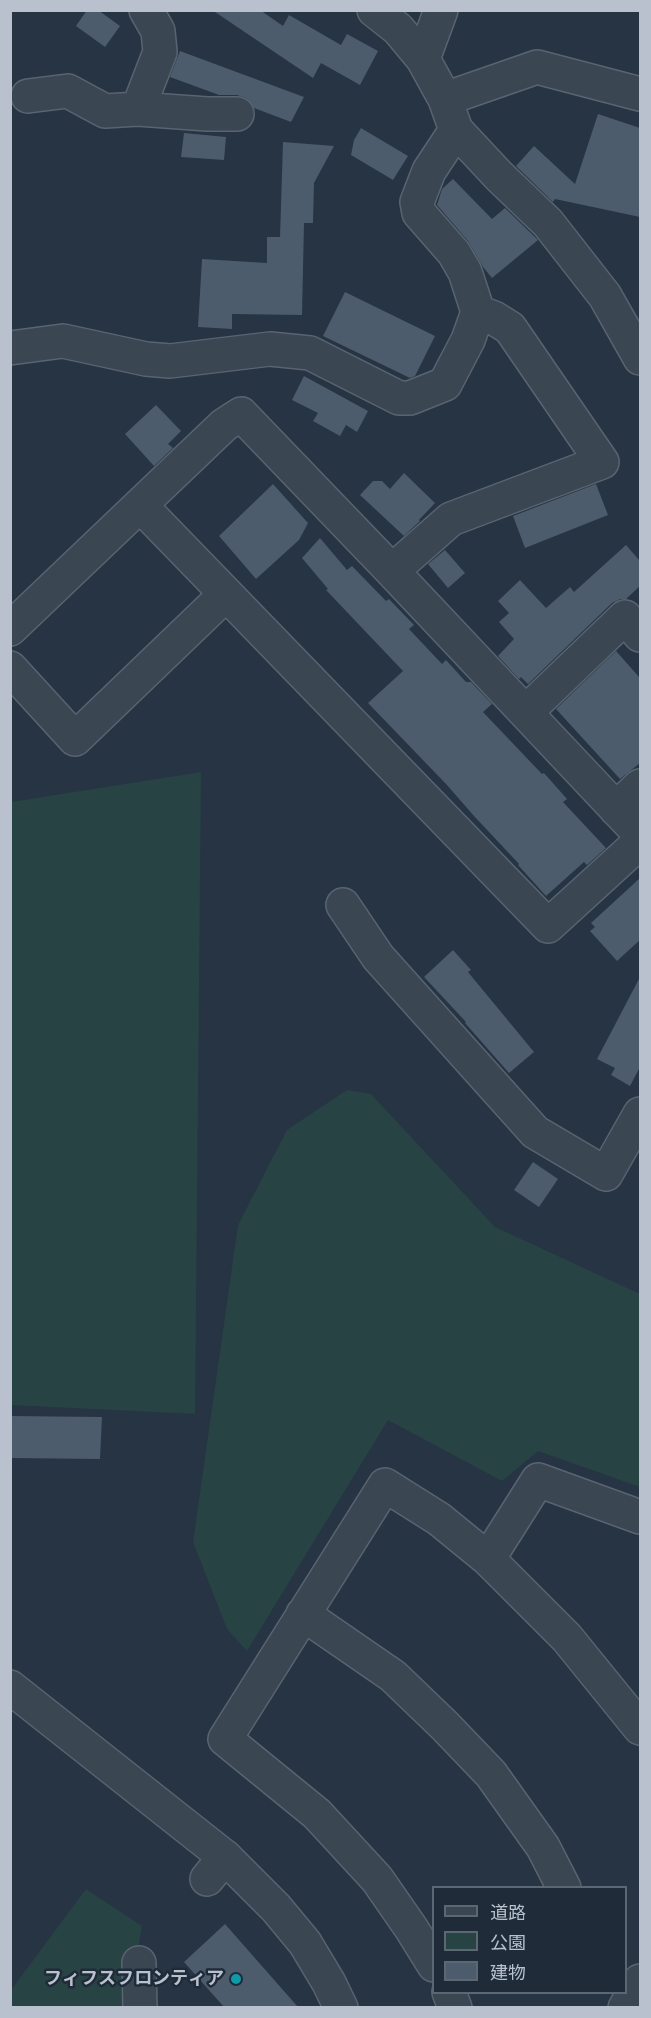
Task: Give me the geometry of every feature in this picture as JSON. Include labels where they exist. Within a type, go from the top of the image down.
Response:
[{"type":"street","points":[[138,110],[160,52],[158,31],[146,10]]},
{"type":"street","points":[[374,10],[398,29],[423,59],[445,99],[456,130],[548,223],[605,296],[640,358]]},
{"type":"street","points":[[423,59],[441,10]]},
{"type":"street","points":[[445,99],[537,67],[640,94]]},
{"type":"street","points":[[28,96],[68,91],[105,111],[237,114]]},
{"type":"street","points":[[10,348],[63,341],[147,359],[170,361],[270,349],[310,353],[399,398],[410,398],[445,384],[468,340],[478,312],[465,272],[454,253],[418,213],[417,202],[429,171],[456,130]]},
{"type":"street","points":[[392,570],[451,519],[602,462],[510,328],[478,312]]},
{"type":"street","points":[[10,629],[224,425],[241,414],[392,570],[640,834]]},
{"type":"street","points":[[140,505],[548,926],[640,842]]},
{"type":"street","points":[[10,668],[75,739],[226,594]]},
{"type":"street","points":[[526,712],[625,617],[640,635]]},
{"type":"street","points":[[616,809],[640,786]]},
{"type":"street","points":[[343,905],[378,957],[535,1132],[606,1174],[638,1124]]},
{"type":"street","points":[[488,1559],[538,1480],[640,1517]]},
{"type":"street","points":[[432,1962],[377,1879],[317,1814],[225,1739],[385,1485],[439,1519],[488,1559],[567,1638],[638,1717]]},
{"type":"street","points":[[303,1614],[393,1676],[491,1774],[543,1846],[563,1886]]},
{"type":"street","points":[[10,1688],[216,1868],[276,1908],[305,1943],[341,2007]]},
{"type":"street","points":[[139,1963],[140,2007]]},
{"type":"street","points":[[625,2007],[640,1981]]},
{"type":"green space","points":[[201,772],[195,1414],[11,1405],[11,802]]},
{"type":"green space","points":[[347,1090],[371,1094],[495,1227],[640,1294],[640,1487],[538,1451],[502,1481],[388,1420],[247,1651],[227,1629],[193,1542],[238,1225],[287,1130]]},
{"type":"green space","points":[[86,1889],[142,1926],[128,2007],[11,2008],[11,1990]]},
{"type":"building","points":[[87,10],[98,10],[120,26],[105,47],[76,26]]},
{"type":"building","points":[[212,10],[260,10],[283,26],[289,15],[341,45],[347,34],[378,51],[360,85],[321,63],[313,78]]},
{"type":"building","points":[[180,51],[304,97],[291,122],[254,108],[246,98],[237,95],[219,95],[170,77]]},
{"type":"building","points":[[598,114],[640,128],[640,217],[555,199],[553,202],[516,166],[534,146],[575,184]]},
{"type":"building","points":[[361,128],[408,156],[393,180],[351,155],[354,140]]},
{"type":"building","points":[[184,133],[226,137],[224,160],[181,157]]},
{"type":"building","points":[[283,142],[334,146],[314,183],[313,223],[304,223],[302,315],[232,314],[232,329],[198,327],[202,259],[267,263],[267,237],[280,237]]},
{"type":"building","points":[[453,179],[492,219],[505,208],[538,240],[492,278],[468,241],[437,205],[442,189]]},
{"type":"building","points":[[345,292],[435,336],[415,376],[410,378],[323,336]]},
{"type":"building","points":[[304,376],[368,411],[357,432],[346,425],[340,436],[313,421],[318,413],[292,400]]},
{"type":"building","points":[[156,405],[181,431],[168,444],[173,448],[154,466],[125,434]]},
{"type":"building","points":[[404,473],[435,503],[404,536],[360,495],[373,481],[382,481],[390,489]]},
{"type":"building","points":[[273,484],[308,523],[299,540],[256,579],[219,536]]},
{"type":"building","points":[[596,484],[608,515],[525,548],[513,516]]},
{"type":"building","points":[[320,538],[347,570],[352,566],[386,601],[389,599],[414,625],[409,629],[442,664],[446,660],[466,682],[471,682],[492,704],[483,712],[542,774],[544,773],[567,799],[563,802],[606,848],[587,865],[584,862],[546,896],[446,784],[368,703],[403,671],[326,590],[328,589],[302,558]]},
{"type":"building","points":[[626,545],[640,561],[640,586],[626,599],[612,603],[528,684],[521,677],[519,679],[498,656],[514,639],[499,622],[509,613],[498,601],[520,580],[546,608],[570,587],[574,592]]},
{"type":"building","points":[[445,550],[465,573],[448,588],[428,564]]},
{"type":"building","points":[[616,651],[640,678],[640,763],[620,779],[556,709]]},
{"type":"building","points":[[640,878],[640,940],[617,961],[590,931],[595,927],[591,923]]},
{"type":"building","points":[[453,950],[471,970],[468,972],[534,1052],[509,1073],[424,977]]},
{"type":"building","points":[[640,977],[640,1067],[630,1086],[611,1075],[615,1068],[597,1059]]},
{"type":"building","points":[[533,1162],[558,1179],[539,1207],[514,1190]]},
{"type":"building","points":[[10,1416],[102,1417],[100,1459],[10,1458]]},
{"type":"building","name":"フィフスフロンティア","points":[[225,1924],[298,2007],[224,2007],[184,1962]]},
{"type":"place","name":"フィフスフロンティア","points":[[236,1979]]}]
